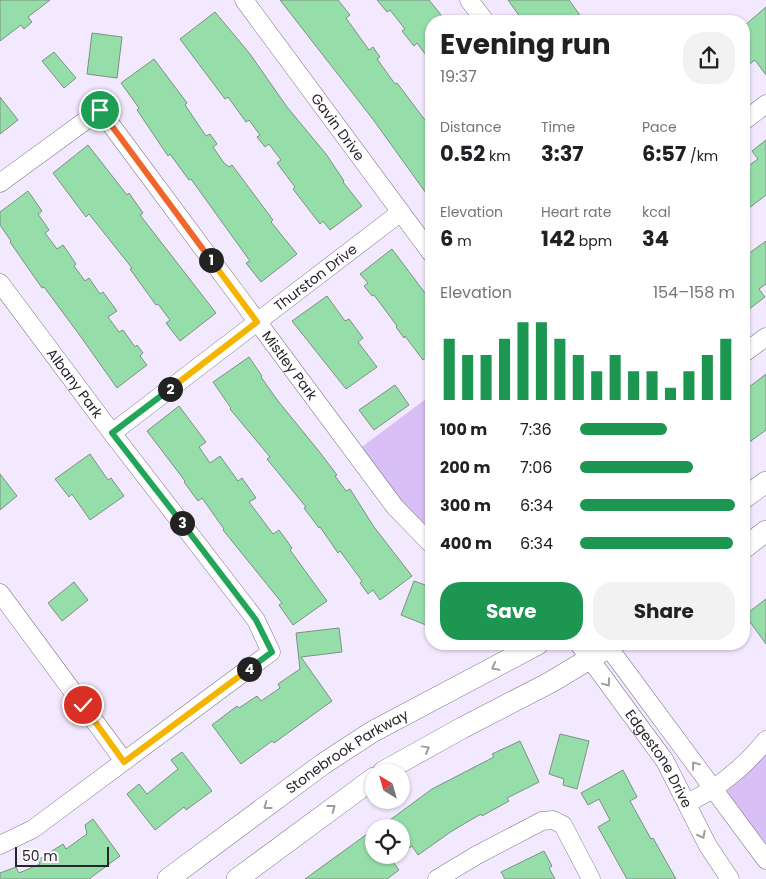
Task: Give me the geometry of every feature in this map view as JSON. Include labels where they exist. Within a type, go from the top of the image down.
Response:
[{"type":"main road","points":[[750,494],[766,482]]},
{"type":"main road","points":[[750,543],[766,531]]},
{"type":"main road","name":"Stonebrook Parkway","points":[[168,879],[323,764],[372,732],[527,650]]},
{"type":"main road","points":[[397,764],[551,682],[584,651]]},
{"type":"main road","points":[[237,879],[365,785]]},
{"type":"street","name":"Gavin Drive","points":[[244,0],[425,245]]},
{"type":"street","points":[[469,0],[480,15]]},
{"type":"street","points":[[750,116],[766,104]]},
{"type":"street","name":"Mistley Park","points":[[0,183],[100,110],[395,507],[425,538]]},
{"type":"street","name":"Thurston Drive","points":[[112,433],[401,212]]},
{"type":"street","name":"Albany Park","points":[[0,283],[112,433],[256,620],[272,652],[124,762]]},
{"type":"street","points":[[750,348],[766,336]]},
{"type":"street","points":[[0,592],[124,762],[33,829],[0,845]]},
{"type":"street","name":"Edgestone Drive","points":[[614,650],[766,860]]},
{"type":"street","name":"Edgestone Drive","points":[[584,651],[665,761],[708,846],[730,879]]},
{"type":"street","points":[[687,803],[713,788],[744,764],[766,740]]},
{"type":"street","points":[[437,879],[477,855],[542,821],[554,820],[564,826],[591,879]]},
{"type":"shaded area","points":[[425,400],[425,526],[397,498],[359,449]]},
{"type":"shaded area","points":[[766,751],[766,850],[726,796],[728,786]]},
{"type":"building","points":[[0,0],[50,0],[28,17],[32,22],[24,29],[21,25],[0,41]]},
{"type":"building","points":[[280,0],[338,0],[350,15],[346,18],[369,50],[373,47],[380,57],[377,59],[425,120],[425,192],[372,118]]},
{"type":"building","points":[[377,0],[429,0],[441,15],[425,15],[425,54],[417,43],[414,46],[402,31],[405,29],[390,10],[387,12]]},
{"type":"building","points":[[508,0],[569,0],[580,15],[519,15]]},
{"type":"building","points":[[766,7],[766,75],[755,60],[750,64],[750,21]]},
{"type":"building","points":[[215,12],[250,54],[287,107],[326,154],[343,182],[362,206],[330,230],[323,221],[320,224],[293,189],[295,187],[277,163],[281,160],[269,144],[265,147],[257,137],[260,135],[249,120],[246,122],[228,97],[225,99],[180,39]]},
{"type":"building","points":[[92,33],[122,37],[117,78],[87,74]]},
{"type":"building","points":[[54,52],[76,78],[64,88],[42,61]]},
{"type":"building","points":[[154,59],[187,103],[185,105],[206,136],[210,134],[217,144],[213,147],[224,163],[229,167],[232,165],[273,220],[271,222],[297,254],[261,282],[246,263],[250,261],[191,179],[189,180],[170,154],[168,156],[137,110],[139,108],[121,83]]},
{"type":"building","points":[[0,97],[18,120],[0,134]]},
{"type":"building","points":[[766,140],[766,195],[750,207],[750,165],[758,159],[752,151]]},
{"type":"building","points":[[88,145],[127,195],[129,193],[143,213],[140,215],[216,313],[180,341],[166,323],[170,320],[158,304],[156,305],[130,269],[132,268],[89,214],[86,217],[53,173]]},
{"type":"building","points":[[28,191],[42,211],[38,214],[49,230],[45,233],[57,249],[63,245],[76,264],[74,266],[85,281],[89,278],[100,294],[103,292],[117,311],[108,317],[119,332],[123,330],[135,347],[137,345],[143,353],[140,356],[147,365],[117,388],[44,287],[42,288],[0,225],[0,212]]},
{"type":"building","points":[[766,241],[766,284],[759,289],[765,297],[750,308],[750,253]]},
{"type":"building","points":[[392,249],[425,293],[425,358],[423,360],[405,336],[404,338],[374,295],[372,296],[364,286],[368,283],[360,274]]},
{"type":"building","points":[[327,296],[345,321],[349,319],[363,338],[358,342],[377,367],[346,389],[292,321]]},
{"type":"building","points":[[249,357],[278,401],[337,475],[335,476],[346,491],[350,489],[374,527],[412,576],[380,600],[373,590],[368,594],[360,583],[362,581],[340,551],[338,553],[304,508],[306,507],[267,459],[270,457],[230,409],[213,382]]},
{"type":"building","points":[[766,374],[766,430],[750,442],[750,386]]},
{"type":"building","points":[[395,385],[409,405],[374,430],[359,410]]},
{"type":"building","points":[[179,406],[206,442],[199,447],[210,463],[220,456],[238,481],[242,478],[256,498],[249,502],[273,534],[279,530],[292,548],[290,550],[327,601],[293,625],[279,605],[282,603],[223,530],[202,498],[198,501],[147,431]]},
{"type":"building","points":[[90,454],[108,480],[111,478],[124,496],[90,520],[72,494],[69,497],[55,479]]},
{"type":"building","points":[[0,474],[17,496],[0,510]]},
{"type":"building","points":[[414,581],[425,585],[425,625],[401,615]]},
{"type":"building","points":[[74,582],[88,600],[62,621],[48,603]]},
{"type":"building","points":[[766,599],[766,644],[750,622],[750,611]]},
{"type":"building","points":[[339,628],[342,652],[301,657],[332,701],[274,743],[272,741],[241,764],[212,725],[237,706],[239,708],[257,696],[261,701],[280,688],[278,684],[300,669],[296,633]]},
{"type":"building","points":[[560,734],[589,741],[577,789],[563,785],[564,779],[549,774]]},
{"type":"building","points":[[520,741],[539,782],[507,798],[509,801],[482,816],[481,814],[452,831],[418,855],[412,846],[410,847],[410,819],[391,819],[405,809],[410,809],[410,805],[432,789],[494,757],[492,754]]},
{"type":"building","points":[[182,752],[212,791],[186,810],[184,807],[155,830],[127,794],[139,784],[147,794],[178,769],[171,760]]},
{"type":"building","points":[[623,770],[637,797],[630,801],[676,879],[627,879],[598,827],[610,820],[599,799],[588,805],[581,793]]},
{"type":"building","points":[[93,819],[120,856],[89,879],[0,879],[0,873],[16,867],[19,873],[40,864],[38,860],[63,844],[66,849],[87,834],[85,825]]},
{"type":"building","points":[[365,836],[365,864],[395,864],[399,870],[387,879],[305,879]]},
{"type":"building","points":[[544,851],[552,866],[549,868],[555,879],[505,879],[501,872]]},
{"type":"route","points":[[83,705],[124,762],[272,652],[256,620],[112,433],[257,322],[100,110]]}]
